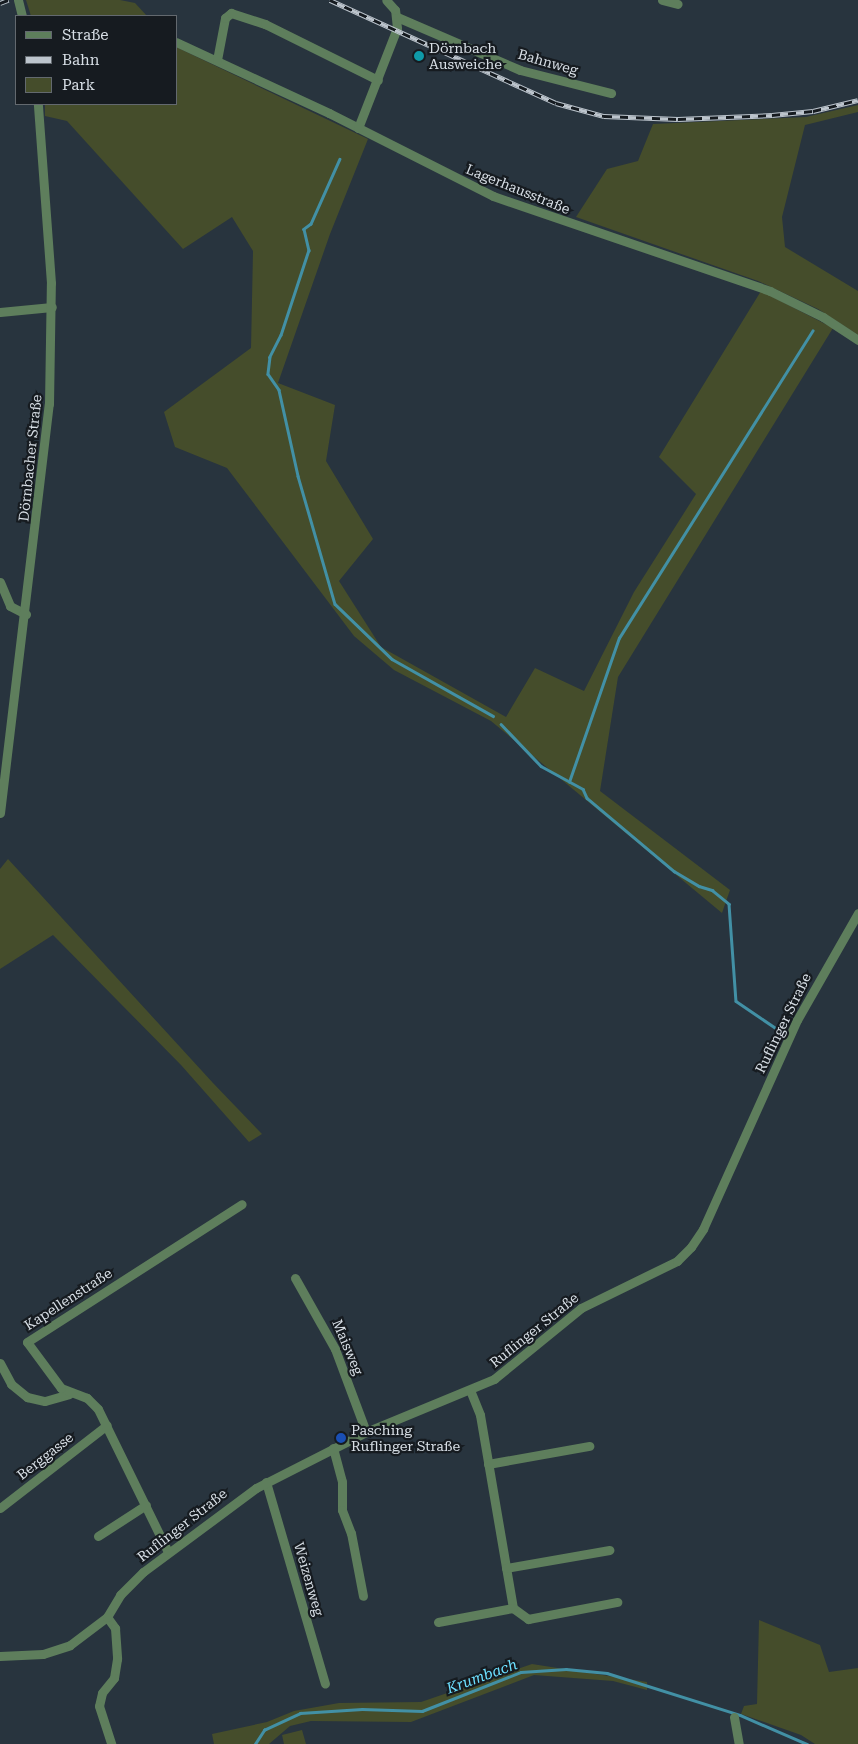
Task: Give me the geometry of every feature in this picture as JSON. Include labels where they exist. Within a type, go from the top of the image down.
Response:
[{"type":"street","points":[[18,0],[22,15]]},
{"type":"street","points":[[358,128],[395,35],[397,17],[386,0]]},
{"type":"street","points":[[662,0],[678,4]]},
{"type":"street","points":[[217,60],[225,18],[231,13],[265,24],[378,80]]},
{"type":"street","name":"Bahnweg","points":[[397,17],[520,70],[611,93]]},
{"type":"street","name":"Lagerhausstraße","points":[[178,43],[358,128],[431,166],[523,208],[770,291],[816,313],[858,340]]},
{"type":"street","name":"Dörnbacher Straße","points":[[0,813],[46,446],[52,307],[38,105]]},
{"type":"street","points":[[0,312],[52,307]]},
{"type":"street","points":[[0,582],[10,606],[26,614]]},
{"type":"street","name":"Ruflinger Straße","points":[[0,1656],[34,1655],[61,1649],[107,1617],[124,1590],[168,1552],[266,1482],[366,1432],[470,1390],[505,1373],[581,1308],[666,1268],[691,1247],[708,1219],[801,1013],[858,913]]},
{"type":"street","name":"Kapellenstraße","points":[[168,1552],[107,1425],[90,1400],[69,1394],[55,1382],[27,1342],[242,1204]]},
{"type":"street","name":"Maisweg","points":[[295,1278],[335,1349],[366,1432]]},
{"type":"street","points":[[0,1363],[11,1384],[27,1397],[45,1401],[69,1394]]},
{"type":"street","points":[[470,1390],[480,1415],[513,1608],[528,1619],[617,1602]]},
{"type":"street","name":"Berggasse","points":[[0,1508],[107,1425]]},
{"type":"street","points":[[488,1464],[589,1446]]},
{"type":"street","points":[[333,1448],[342,1482],[342,1510],[351,1533],[363,1596]]},
{"type":"street","name":"Weizenweg","points":[[266,1482],[325,1684]]},
{"type":"street","points":[[98,1536],[146,1505]]},
{"type":"street","points":[[506,1568],[609,1550]]},
{"type":"street","points":[[438,1622],[513,1608]]},
{"type":"street","points":[[107,1617],[115,1628],[118,1659],[114,1678],[102,1693],[99,1706],[111,1744]]},
{"type":"street","points":[[734,1717],[739,1744]]},
{"type":"green space","points":[[26,0],[120,0],[135,3],[146,15],[31,15]]},
{"type":"green space","points":[[178,48],[368,139],[330,234],[278,383],[335,405],[326,461],[373,539],[339,581],[381,647],[506,717],[535,668],[584,691],[634,592],[696,494],[659,457],[761,291],[833,328],[618,677],[600,791],[730,890],[722,913],[491,721],[394,670],[354,636],[227,468],[175,447],[164,412],[251,348],[253,251],[232,217],[183,249],[67,121],[45,116],[45,105],[178,105]]},
{"type":"green space","points":[[858,105],[858,112],[805,125],[782,217],[785,247],[858,291],[858,335],[818,309],[758,281],[576,217],[607,169],[638,161],[653,124],[806,117]]},
{"type":"green space","points":[[8,859],[262,1134],[249,1142],[181,1065],[53,935],[0,969],[0,869]]},
{"type":"green space","points":[[759,1620],[820,1645],[829,1672],[858,1668],[858,1744],[815,1744],[801,1735],[741,1714],[744,1706],[757,1704]]},
{"type":"green space","points":[[532,1664],[647,1682],[647,1690],[613,1681],[534,1675],[411,1722],[311,1721],[290,1726],[269,1744],[214,1744],[212,1734],[267,1722],[294,1711],[339,1703],[421,1702]]},
{"type":"green space","points":[[302,1730],[306,1744],[284,1744],[282,1735]]},
{"type":"waterway","points":[[340,159],[311,224],[304,229],[309,250],[281,335],[270,357],[268,374],[279,390],[298,476],[335,604],[392,659],[493,716]]},
{"type":"waterway","points":[[569,782],[619,638],[812,331]]},
{"type":"waterway","points":[[501,724],[541,766],[583,789],[587,798],[674,871],[699,886],[712,890],[729,904],[736,1001],[780,1031]]},
{"type":"waterway","name":"Krumbach","points":[[255,1744],[264,1730],[300,1713],[362,1709],[422,1711],[521,1672],[566,1669],[607,1673],[740,1715],[807,1744]]},
{"type":"railway","points":[[0,3],[8,0]]},
{"type":"railway","points":[[330,0],[556,103],[604,116],[678,119],[772,115],[813,111],[858,100]]},
{"type":"place","name":"Dörnbach Ausweiche","points":[[419,56]]},
{"type":"place","name":"Pasching Ruflinger Straße","points":[[341,1438]]}]
